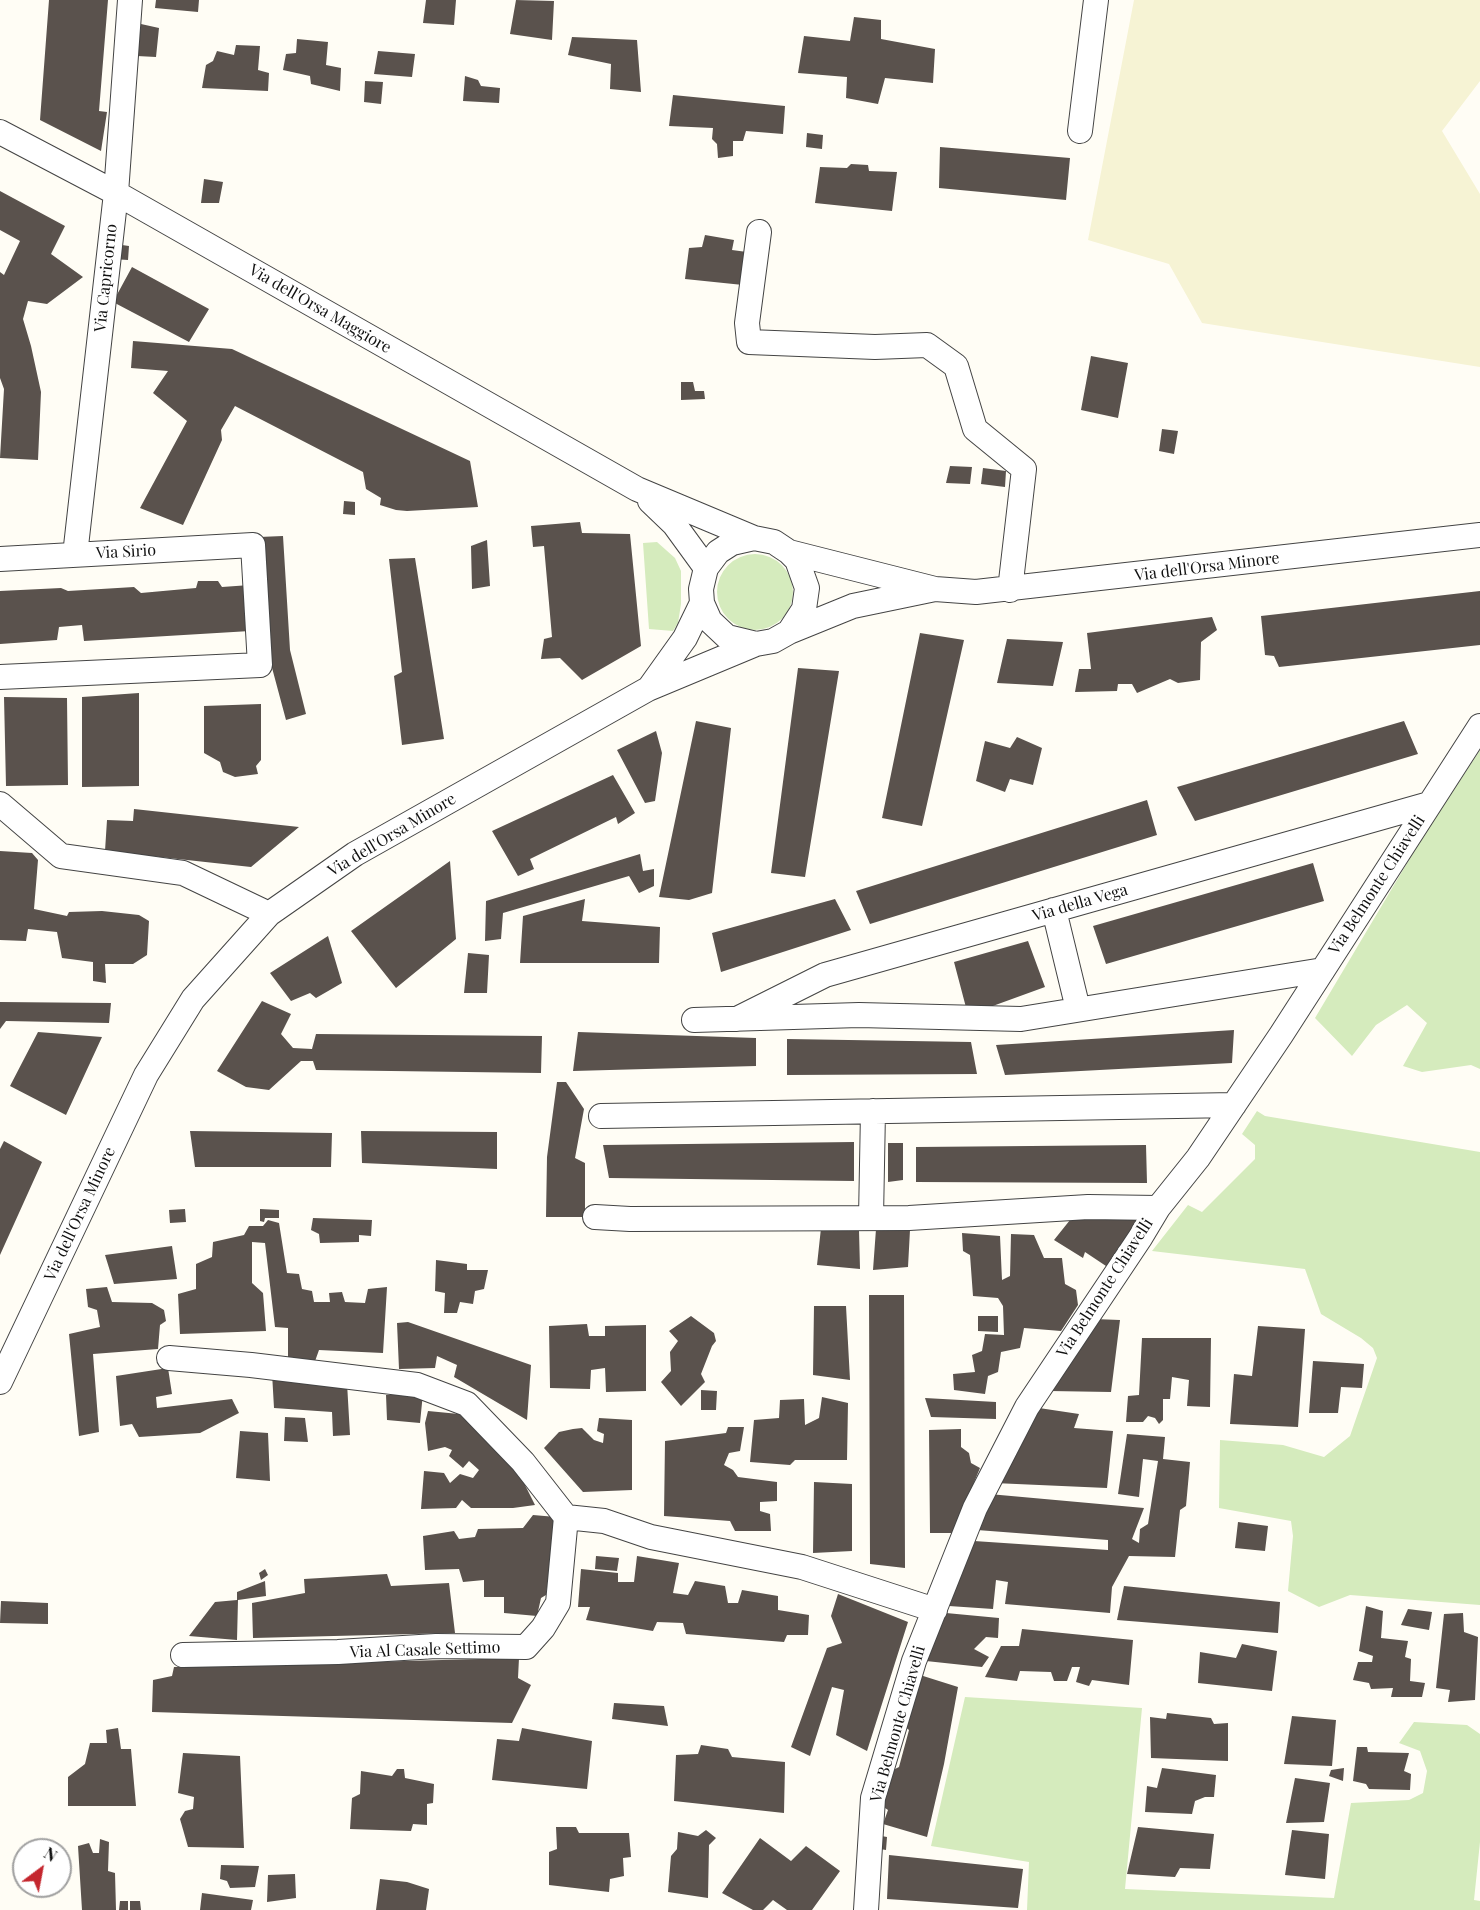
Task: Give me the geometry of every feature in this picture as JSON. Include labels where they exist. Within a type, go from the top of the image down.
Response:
[{"type":"street","name":"Via Capricorno","points":[[75,555],[116,193],[130,0]]},
{"type":"street","points":[[1080,132],[1096,0]]},
{"type":"street","name":"Via dell'Orsa Maggiore","points":[[0,132],[116,193],[637,489]]},
{"type":"street","points":[[759,232],[747,323],[749,342],[875,347],[927,345],[956,366],[975,429],[1024,469],[1010,590]]},
{"type":"street","points":[[637,489],[754,538],[774,542],[789,552],[797,560],[807,588],[804,609],[789,632]]},
{"type":"street","points":[[637,489],[674,524],[706,568]]},
{"type":"street","name":"Via dell'Orsa Minore","points":[[934,589],[976,592],[1010,590],[1480,535]]},
{"type":"street","points":[[754,538],[732,543],[718,552],[706,568],[700,589],[702,603],[710,621],[727,637],[756,645],[773,641],[789,632],[853,606],[934,589]]},
{"type":"street","name":"Via Sirio","points":[[0,559],[252,545],[260,665],[0,677]]},
{"type":"street","points":[[789,552],[934,589]]},
{"type":"street","points":[[648,689],[685,638],[702,603]]},
{"type":"street","name":"Via dell'Orsa Minore","points":[[0,1382],[146,1075],[193,999],[269,914],[355,854],[648,689],[756,645]]},
{"type":"street","name":"Via Belmonte Chiavelli","points":[[866,1910],[873,1798],[914,1661],[975,1508],[1027,1407],[1158,1208],[1198,1158],[1234,1105],[1480,726]]},
{"type":"street","points":[[0,804],[61,856],[183,873],[269,914]]},
{"type":"street","name":"Via della Vega","points":[[737,1019],[825,975],[1430,804]]},
{"type":"street","points":[[1054,910],[1078,1010]]},
{"type":"street","points":[[694,1020],[859,1016],[1021,1019],[1323,970]]},
{"type":"street","points":[[601,1116],[1234,1105]]},
{"type":"street","points":[[871,1218],[873,1111]]},
{"type":"street","points":[[595,1217],[630,1219],[909,1218],[1088,1207],[1158,1208]]},
{"type":"street","points":[[169,1358],[251,1365],[417,1385],[467,1404],[523,1462],[566,1517],[604,1521],[651,1537],[802,1567],[935,1610]]},
{"type":"street","name":"Via Al Casale Settimo","points":[[183,1654],[338,1652],[436,1646],[526,1647],[543,1628],[558,1603],[566,1517]]},
{"type":"shaded area","points":[[1134,0],[1480,0],[1480,81],[1442,131],[1480,194],[1480,367],[1202,323],[1169,264],[1088,240]]},
{"type":"green space","points":[[657,542],[675,558],[681,571],[681,604],[678,623],[673,631],[649,629],[643,543]]},
{"type":"green space","points":[[755,554],[769,557],[782,565],[790,578],[793,592],[790,606],[782,619],[769,627],[755,630],[741,627],[728,619],[720,606],[717,592],[720,578],[728,565],[741,557]]},
{"type":"green space","points":[[1480,750],[1480,1069],[1471,1065],[1422,1072],[1403,1066],[1427,1023],[1407,1005],[1376,1025],[1352,1056],[1315,1018],[1422,838]]},
{"type":"green space","points":[[1257,1111],[1265,1116],[1480,1152],[1480,1605],[1350,1595],[1319,1607],[1288,1591],[1293,1536],[1291,1521],[1219,1508],[1220,1440],[1283,1445],[1324,1457],[1350,1436],[1377,1358],[1373,1348],[1361,1338],[1321,1314],[1305,1269],[1152,1251],[1188,1205],[1202,1212],[1255,1159],[1255,1145],[1242,1134]]},
{"type":"green space","points":[[965,1697],[1142,1708],[1125,1889],[1334,1898],[1351,1803],[1409,1800],[1423,1793],[1427,1771],[1420,1751],[1399,1743],[1414,1722],[1467,1725],[1480,1734],[1480,1842],[1474,1900],[1480,1901],[1480,1910],[1027,1910],[1029,1862],[931,1846]]},
{"type":"building","points":[[49,0],[108,0],[99,111],[107,112],[101,151],[40,120]]},
{"type":"building","points":[[156,0],[199,0],[198,12],[155,8]]},
{"type":"building","points":[[426,0],[456,0],[454,25],[423,23]]},
{"type":"building","points":[[516,0],[554,1],[552,40],[510,34]]},
{"type":"building","points":[[854,17],[881,20],[881,39],[935,49],[933,83],[885,78],[878,104],[846,98],[847,77],[798,73],[804,36],[850,41]]},
{"type":"building","points":[[141,24],[159,28],[156,57],[137,56]]},
{"type":"building","points":[[572,37],[637,40],[641,92],[610,89],[611,64],[568,55]]},
{"type":"building","points":[[297,39],[328,42],[326,65],[341,68],[340,91],[311,84],[310,76],[283,70],[286,54],[296,53]]},
{"type":"building","points":[[236,45],[260,46],[258,70],[269,73],[268,91],[202,88],[206,65],[213,61],[217,51],[234,55]]},
{"type":"building","points":[[378,51],[415,54],[412,77],[374,74]]},
{"type":"building","points":[[465,76],[478,80],[481,86],[500,88],[499,103],[463,101]]},
{"type":"building","points":[[365,81],[383,82],[381,104],[364,102]]},
{"type":"building","points":[[673,95],[785,106],[783,134],[746,131],[743,141],[733,141],[733,156],[718,158],[717,144],[712,139],[713,128],[669,126]]},
{"type":"building","points":[[807,133],[823,135],[822,149],[806,147]]},
{"type":"building","points":[[940,147],[1070,158],[1066,200],[939,188]]},
{"type":"building","points":[[851,164],[868,165],[869,171],[897,172],[892,211],[815,203],[820,167],[847,168]]},
{"type":"building","points":[[204,179],[223,182],[219,203],[201,203]]},
{"type":"building","points":[[0,191],[65,226],[51,254],[83,277],[47,304],[28,301],[23,319],[41,392],[38,460],[0,458],[4,389],[0,378],[0,272],[4,275],[20,241],[0,230]]},
{"type":"building","points":[[705,235],[734,240],[732,250],[747,252],[743,285],[685,279],[689,248],[702,247]]},
{"type":"building","points":[[115,244],[129,246],[128,260],[113,259]]},
{"type":"building","points":[[132,267],[209,309],[189,342],[113,302]]},
{"type":"building","points":[[133,341],[232,349],[470,461],[478,507],[407,511],[380,505],[381,498],[366,489],[363,472],[235,406],[221,430],[222,440],[183,525],[140,508],[187,421],[153,393],[168,371],[131,368]]},
{"type":"building","points":[[1091,356],[1128,363],[1118,418],[1081,410]]},
{"type":"building","points":[[681,382],[693,382],[695,391],[704,391],[705,399],[681,400]]},
{"type":"building","points":[[1162,429],[1178,431],[1174,454],[1159,451]]},
{"type":"building","points":[[950,466],[972,467],[970,484],[946,483]]},
{"type":"building","points":[[983,468],[1006,471],[1005,487],[981,484]]},
{"type":"building","points":[[344,501],[355,502],[355,515],[343,514]]},
{"type":"building","points":[[580,522],[582,533],[630,534],[641,646],[582,680],[560,658],[541,659],[544,639],[552,637],[544,546],[533,547],[531,526]]},
{"type":"building","points":[[283,536],[290,650],[306,714],[286,720],[271,664],[259,537]]},
{"type":"building","points":[[487,540],[490,586],[472,589],[471,546]]},
{"type":"building","points":[[415,558],[444,739],[402,745],[394,676],[402,672],[389,559]]},
{"type":"building","points":[[198,581],[218,581],[222,587],[250,585],[250,631],[84,641],[82,625],[59,627],[57,640],[0,644],[0,591],[61,588],[68,591],[134,587],[141,593],[196,588]]},
{"type":"building","points":[[1480,591],[1480,645],[1279,667],[1274,656],[1265,655],[1261,616]]},
{"type":"building","points":[[1212,617],[1217,630],[1201,642],[1200,680],[1178,683],[1170,679],[1137,693],[1132,684],[1118,684],[1117,691],[1075,692],[1079,669],[1091,669],[1087,633]]},
{"type":"building","points":[[920,633],[964,640],[922,826],[882,818]]},
{"type":"building","points":[[1007,639],[1063,642],[1053,686],[997,683]]},
{"type":"building","points":[[798,668],[839,671],[805,877],[771,873]]},
{"type":"building","points":[[139,693],[139,786],[82,787],[82,697]]},
{"type":"building","points":[[4,697],[67,698],[68,785],[6,786]]},
{"type":"building","points":[[261,704],[261,760],[256,766],[258,774],[235,777],[223,772],[220,762],[204,753],[204,706]]},
{"type":"building","points":[[696,721],[731,728],[712,893],[689,900],[659,897]]},
{"type":"building","points":[[1404,721],[1418,754],[1195,821],[1177,787]]},
{"type":"building","points":[[656,731],[662,753],[655,801],[645,803],[617,750]]},
{"type":"building","points":[[1017,737],[1042,748],[1033,785],[1010,779],[1005,792],[976,781],[985,741],[1010,748]]},
{"type":"building","points":[[613,775],[635,813],[618,824],[616,817],[530,859],[534,869],[518,876],[492,831]]},
{"type":"building","points":[[1147,800],[1157,835],[870,924],[856,891]]},
{"type":"building","points":[[134,809],[299,827],[251,867],[105,851],[107,820],[133,821]]},
{"type":"building","points":[[0,851],[32,853],[38,860],[34,909],[67,916],[69,912],[102,911],[139,915],[149,921],[147,955],[133,964],[105,964],[106,983],[93,981],[93,962],[62,958],[57,932],[28,929],[26,941],[0,940]]},
{"type":"building","points":[[640,854],[643,871],[654,869],[654,886],[639,893],[629,876],[503,913],[501,939],[485,941],[486,901]]},
{"type":"building","points":[[450,861],[456,939],[396,988],[351,931]]},
{"type":"building","points":[[1313,863],[1324,901],[1106,964],[1093,926]]},
{"type":"building","points":[[585,899],[582,921],[660,927],[659,963],[520,963],[523,916]]},
{"type":"building","points":[[835,899],[851,930],[721,972],[712,933]]},
{"type":"building","points":[[328,936],[342,983],[316,998],[310,993],[291,1001],[270,973]]},
{"type":"building","points":[[1028,941],[1045,987],[968,1015],[954,962]]},
{"type":"building","points":[[468,953],[489,955],[487,993],[464,993]]},
{"type":"building","points":[[262,1001],[291,1014],[281,1034],[293,1048],[312,1049],[316,1034],[542,1036],[541,1073],[316,1070],[313,1061],[301,1061],[269,1090],[246,1087],[217,1071]]},
{"type":"building","points":[[0,1002],[111,1003],[109,1023],[6,1021],[0,1029]]},
{"type":"building","points":[[1234,1030],[1232,1063],[1005,1075],[996,1045]]},
{"type":"building","points":[[38,1032],[102,1037],[66,1115],[10,1086]]},
{"type":"building","points":[[578,1032],[756,1038],[756,1066],[573,1071]]},
{"type":"building","points":[[787,1039],[971,1042],[977,1074],[787,1075]]},
{"type":"building","points":[[557,1082],[566,1082],[584,1109],[575,1158],[585,1163],[585,1217],[546,1217],[547,1157]]},
{"type":"building","points":[[190,1131],[332,1133],[331,1167],[195,1167]]},
{"type":"building","points":[[361,1131],[497,1132],[497,1169],[362,1163]]},
{"type":"building","points":[[4,1141],[42,1162],[0,1255],[0,1149]]},
{"type":"building","points":[[854,1142],[854,1181],[609,1178],[603,1145]]},
{"type":"building","points":[[888,1143],[903,1143],[903,1180],[888,1182]]},
{"type":"building","points":[[1146,1145],[1147,1183],[916,1182],[916,1147]]},
{"type":"building","points":[[185,1209],[186,1222],[170,1223],[169,1210]]},
{"type":"building","points":[[260,1209],[279,1210],[279,1218],[265,1218],[264,1222],[260,1221]]},
{"type":"building","points":[[1074,1215],[1137,1219],[1109,1268],[1085,1252],[1083,1258],[1054,1240]]},
{"type":"building","points":[[313,1218],[372,1220],[371,1236],[359,1235],[359,1242],[320,1243],[319,1234],[311,1230]]},
{"type":"building","points":[[268,1220],[279,1223],[287,1273],[299,1274],[302,1289],[312,1291],[314,1302],[330,1302],[329,1293],[342,1292],[345,1302],[365,1303],[368,1289],[387,1287],[383,1353],[319,1350],[314,1364],[288,1361],[288,1328],[275,1327],[265,1243],[252,1242],[252,1283],[263,1293],[266,1331],[180,1334],[178,1294],[196,1289],[196,1264],[212,1257],[213,1242],[244,1235],[249,1226],[263,1226]]},
{"type":"building","points":[[821,1228],[859,1230],[860,1269],[817,1265]]},
{"type":"building","points":[[876,1229],[910,1230],[908,1267],[873,1270]]},
{"type":"building","points":[[962,1233],[1000,1236],[1002,1280],[1010,1276],[1011,1234],[1034,1235],[1044,1258],[1062,1258],[1065,1284],[1076,1290],[1078,1305],[1061,1331],[1024,1328],[1020,1348],[1001,1352],[998,1372],[988,1376],[985,1394],[954,1390],[953,1374],[975,1372],[972,1355],[982,1351],[985,1334],[1004,1335],[1003,1306],[998,1298],[973,1296],[970,1255],[963,1251]]},
{"type":"building","points":[[172,1246],[177,1279],[114,1284],[105,1255]]},
{"type":"building","points":[[436,1260],[467,1264],[467,1270],[488,1270],[484,1289],[475,1291],[473,1304],[460,1302],[457,1313],[444,1313],[445,1293],[435,1291]]},
{"type":"building","points":[[107,1287],[112,1302],[152,1303],[164,1310],[166,1321],[160,1325],[158,1349],[93,1354],[99,1432],[79,1436],[69,1334],[100,1327],[97,1310],[88,1307],[86,1289]]},
{"type":"building","points":[[869,1295],[904,1295],[905,1568],[870,1564]]},
{"type":"building","points":[[814,1306],[846,1306],[850,1380],[813,1375]]},
{"type":"building","points":[[691,1316],[714,1333],[716,1341],[701,1374],[705,1382],[681,1406],[661,1382],[671,1371],[670,1352],[678,1341],[669,1331]]},
{"type":"building","points":[[978,1316],[998,1316],[998,1332],[978,1331]]},
{"type":"building","points":[[1094,1319],[1120,1320],[1111,1392],[1050,1391]]},
{"type":"building","points":[[408,1322],[531,1365],[527,1420],[454,1377],[457,1365],[437,1356],[435,1368],[399,1369],[397,1323]]},
{"type":"building","points":[[587,1324],[589,1336],[605,1336],[605,1326],[646,1325],[646,1391],[606,1392],[605,1368],[591,1370],[590,1389],[550,1388],[549,1326]]},
{"type":"building","points":[[1258,1326],[1305,1329],[1298,1427],[1230,1424],[1234,1374],[1252,1376]]},
{"type":"building","points":[[1142,1338],[1211,1338],[1210,1407],[1187,1406],[1189,1380],[1172,1377],[1170,1399],[1163,1399],[1163,1420],[1159,1424],[1155,1418],[1148,1416],[1143,1422],[1126,1422],[1128,1396],[1139,1395]]},
{"type":"building","points":[[1313,1361],[1364,1364],[1362,1388],[1341,1387],[1338,1413],[1309,1413]]},
{"type":"building","points":[[168,1368],[172,1394],[156,1397],[157,1408],[232,1399],[239,1413],[200,1433],[139,1437],[132,1424],[120,1426],[116,1376]]},
{"type":"building","points":[[272,1373],[347,1383],[350,1435],[333,1436],[332,1412],[274,1408]]},
{"type":"building","points":[[701,1390],[717,1391],[716,1410],[701,1410]]},
{"type":"building","points":[[423,1393],[420,1423],[387,1420],[386,1395]]},
{"type":"building","points":[[822,1397],[848,1403],[847,1460],[795,1460],[790,1465],[750,1462],[754,1420],[779,1418],[780,1400],[804,1399],[805,1425],[819,1418]]},
{"type":"building","points":[[925,1398],[996,1402],[996,1419],[931,1417]]},
{"type":"building","points":[[1039,1408],[1079,1414],[1074,1428],[1113,1431],[1107,1488],[994,1483]]},
{"type":"building","points":[[428,1411],[459,1414],[491,1441],[517,1469],[535,1505],[513,1508],[471,1508],[462,1500],[456,1508],[421,1509],[424,1471],[444,1473],[450,1483],[460,1474],[473,1478],[479,1470],[469,1461],[463,1468],[449,1456],[452,1450],[445,1447],[428,1451],[425,1423]]},
{"type":"building","points":[[285,1417],[305,1418],[308,1442],[284,1441]]},
{"type":"building","points":[[599,1418],[632,1420],[632,1490],[583,1492],[544,1448],[559,1432],[582,1428],[594,1440],[603,1443],[604,1434],[597,1431]]},
{"type":"building","points":[[728,1427],[744,1427],[740,1451],[729,1453],[724,1465],[733,1470],[738,1477],[777,1482],[777,1501],[760,1502],[760,1511],[770,1514],[771,1531],[735,1531],[730,1521],[664,1516],[665,1441],[726,1433]]},
{"type":"building","points":[[961,1429],[961,1447],[969,1453],[971,1463],[980,1468],[953,1533],[930,1533],[929,1430]]},
{"type":"building","points":[[240,1431],[268,1433],[270,1481],[236,1478]]},
{"type":"building","points":[[1127,1434],[1165,1437],[1163,1459],[1190,1462],[1186,1506],[1180,1510],[1175,1557],[1129,1556],[1112,1587],[1110,1613],[1005,1604],[1008,1582],[996,1580],[993,1609],[949,1606],[974,1541],[1108,1550],[1108,1540],[977,1530],[989,1494],[1144,1508],[1132,1539],[1139,1543],[1140,1529],[1148,1524],[1158,1461],[1143,1459],[1139,1497],[1118,1494]]},
{"type":"building","points":[[814,1482],[852,1484],[852,1551],[813,1553]]},
{"type":"building","points":[[533,1515],[556,1517],[546,1595],[541,1598],[537,1616],[504,1613],[504,1597],[484,1597],[484,1580],[463,1582],[459,1569],[425,1570],[423,1536],[454,1531],[459,1539],[475,1537],[478,1529],[523,1528]]},
{"type":"building","points":[[1238,1522],[1268,1526],[1265,1551],[1235,1548]]},
{"type":"building","points":[[596,1556],[619,1558],[617,1571],[595,1569]]},
{"type":"building","points":[[637,1556],[679,1563],[673,1593],[688,1595],[695,1581],[725,1586],[728,1603],[738,1603],[742,1590],[778,1596],[778,1610],[809,1615],[808,1635],[787,1635],[784,1642],[686,1634],[683,1623],[657,1622],[653,1631],[586,1620],[590,1607],[578,1607],[581,1569],[618,1573],[618,1582],[634,1582]]},
{"type":"building","points":[[265,1569],[268,1575],[261,1580],[259,1573]]},
{"type":"building","points":[[387,1574],[391,1586],[449,1583],[455,1633],[253,1638],[252,1603],[305,1593],[304,1579]]},
{"type":"building","points":[[265,1581],[266,1596],[238,1600],[237,1640],[189,1636],[215,1602],[237,1600],[237,1592]]},
{"type":"building","points":[[1124,1586],[1280,1602],[1278,1633],[1117,1620]]},
{"type":"building","points":[[838,1594],[908,1622],[867,1751],[836,1735],[844,1690],[832,1687],[810,1756],[791,1747],[827,1648],[842,1643],[831,1616]]},
{"type":"building","points":[[1,1601],[48,1603],[48,1624],[0,1623]]},
{"type":"building","points":[[1366,1606],[1383,1611],[1381,1638],[1408,1641],[1405,1657],[1411,1659],[1410,1681],[1425,1683],[1422,1697],[1391,1697],[1393,1688],[1371,1689],[1369,1683],[1353,1680],[1358,1662],[1372,1662],[1373,1656],[1359,1651]]},
{"type":"building","points":[[1408,1609],[1432,1612],[1429,1630],[1401,1625]]},
{"type":"building","points":[[946,1613],[999,1618],[998,1638],[986,1637],[974,1649],[989,1657],[982,1667],[926,1661]]},
{"type":"building","points":[[1463,1613],[1464,1632],[1478,1637],[1475,1700],[1448,1702],[1450,1690],[1436,1688],[1444,1614]]},
{"type":"building","points":[[1022,1629],[1133,1640],[1129,1685],[1092,1680],[1089,1686],[1076,1682],[1080,1667],[1072,1667],[1067,1681],[1054,1681],[1051,1672],[1020,1671],[1017,1681],[985,1677],[1001,1646],[1019,1646]]},
{"type":"building","points":[[1242,1644],[1277,1651],[1272,1691],[1198,1683],[1200,1652],[1236,1658]]},
{"type":"building","points":[[519,1658],[518,1678],[531,1685],[512,1723],[152,1712],[153,1680],[172,1676],[174,1667]]},
{"type":"building","points":[[920,1675],[958,1687],[944,1764],[927,1837],[883,1824],[888,1810],[882,1806],[891,1771],[899,1767],[909,1730],[904,1726]]},
{"type":"building","points":[[614,1703],[664,1706],[668,1726],[612,1719]]},
{"type":"building","points":[[1167,1713],[1211,1718],[1214,1724],[1228,1723],[1228,1761],[1151,1758],[1150,1717],[1166,1719]]},
{"type":"building","points":[[1292,1716],[1336,1720],[1332,1766],[1284,1764]]},
{"type":"building","points":[[118,1728],[121,1749],[131,1749],[136,1806],[68,1806],[68,1777],[85,1764],[90,1743],[107,1743],[106,1730]]},
{"type":"building","points":[[522,1728],[592,1741],[587,1789],[492,1780],[497,1739],[519,1741]]},
{"type":"building","points":[[701,1745],[728,1749],[732,1757],[785,1762],[784,1813],[674,1801],[676,1755],[698,1754]]},
{"type":"building","points":[[1357,1747],[1367,1747],[1368,1752],[1409,1753],[1404,1771],[1411,1774],[1410,1790],[1369,1789],[1366,1784],[1353,1781]]},
{"type":"building","points":[[183,1753],[240,1756],[244,1848],[188,1847],[180,1819],[185,1811],[193,1809],[194,1797],[178,1793]]},
{"type":"building","points":[[1162,1768],[1216,1775],[1214,1797],[1205,1797],[1195,1801],[1192,1814],[1145,1812],[1147,1786],[1157,1788]]},
{"type":"building","points":[[1344,1768],[1343,1781],[1329,1776],[1331,1770]]},
{"type":"building","points":[[397,1769],[404,1769],[405,1778],[434,1784],[433,1803],[427,1804],[427,1825],[413,1824],[411,1831],[350,1829],[352,1798],[360,1794],[361,1771],[392,1776]]},
{"type":"building","points":[[1295,1778],[1330,1783],[1324,1822],[1286,1823]]},
{"type":"building","points":[[556,1827],[576,1827],[579,1833],[629,1833],[631,1857],[623,1858],[624,1876],[610,1879],[609,1892],[549,1885],[549,1852],[557,1849]]},
{"type":"building","points":[[1138,1827],[1214,1834],[1210,1869],[1180,1868],[1175,1877],[1127,1874]]},
{"type":"building","points":[[706,1830],[716,1838],[709,1845],[708,1898],[668,1892],[671,1856],[677,1849],[678,1832],[698,1836]]},
{"type":"building","points":[[1292,1830],[1329,1834],[1325,1879],[1285,1875]]},
{"type":"building","points":[[876,1835],[887,1837],[886,1850],[874,1848]]},
{"type":"building","points":[[760,1838],[791,1861],[806,1846],[840,1871],[812,1910],[787,1910],[773,1900],[763,1910],[753,1910],[722,1893]]},
{"type":"building","points":[[100,1839],[109,1842],[108,1871],[115,1873],[116,1910],[82,1910],[78,1846],[89,1843],[93,1853],[99,1853]]},
{"type":"building","points":[[889,1855],[1023,1869],[1018,1908],[887,1899]]},
{"type":"building","points":[[221,1865],[259,1866],[255,1887],[230,1888],[227,1881],[220,1879]]},
{"type":"building","points":[[295,1874],[296,1898],[267,1902],[268,1875]]},
{"type":"building","points":[[380,1879],[407,1882],[429,1889],[426,1910],[376,1910]]},
{"type":"building","points":[[202,1893],[253,1900],[251,1910],[200,1910]]},
{"type":"building","points":[[120,1901],[128,1901],[128,1910],[119,1910]]},
{"type":"building","points":[[130,1901],[140,1901],[141,1910],[130,1910]]}]
